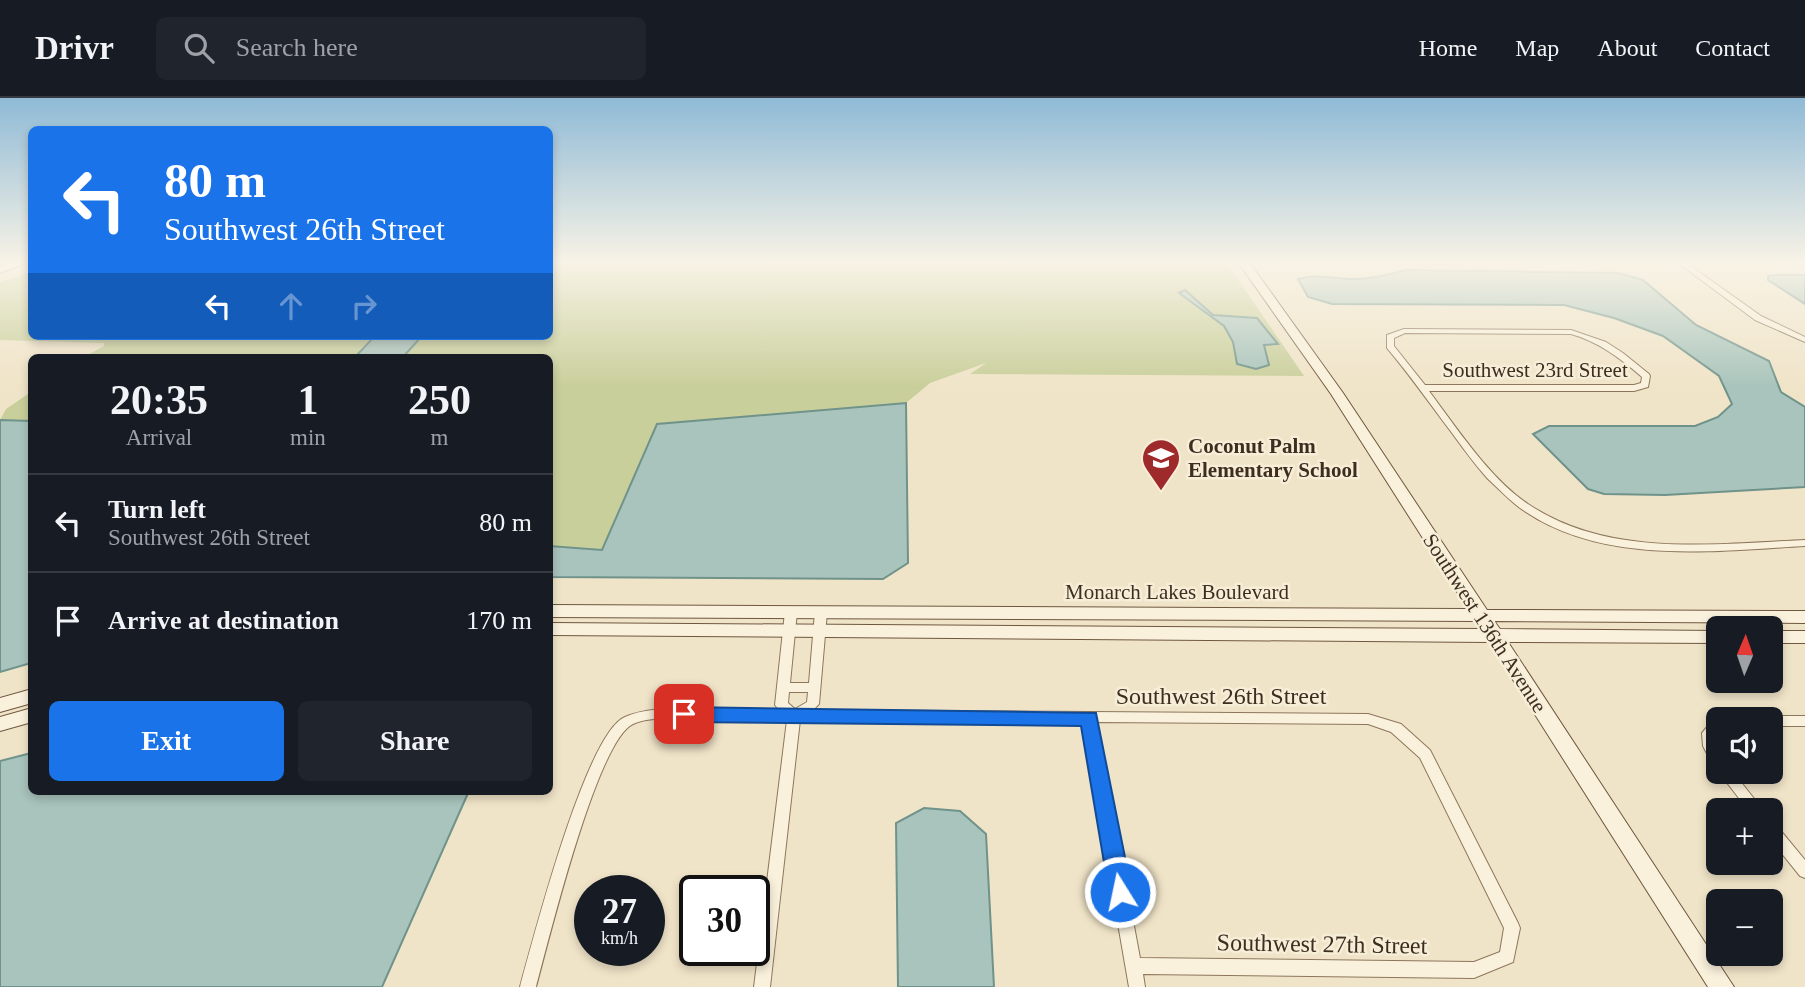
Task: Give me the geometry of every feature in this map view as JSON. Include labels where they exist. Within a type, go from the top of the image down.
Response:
[{"type":"street","name":"Southwest 136th Avenue","points":[[1273,303],[1337,393],[1722,987]]},
{"type":"street","points":[[1738,303],[1758,318],[1805,340]]},
{"type":"street","name":"Southwest 23rd Street","points":[[1404,331],[1571,332],[1592,336],[1610,345],[1646,376],[1645,385],[1634,388],[1425,388],[1390,346],[1390,337],[1404,331]]},
{"type":"street","points":[[1425,388],[1491,476],[1516,501],[1555,526],[1618,544],[1687,548],[1805,543]]},
{"type":"street","name":"Monarch Lakes Boulevard","points":[[553,611],[1805,617]]},
{"type":"street","points":[[553,619],[601,618],[638,611]]},
{"type":"street","points":[[790,612],[781,705],[794,715]]},
{"type":"street","points":[[794,715],[813,704],[821,612]]},
{"type":"street","name":"Monarch Lakes Boulevard","points":[[553,629],[1706,637]]},
{"type":"street","points":[[1783,637],[1805,637]]},
{"type":"street","points":[[783,687],[814,688]]},
{"type":"street","points":[[0,705],[28,697]]},
{"type":"street","name":"Southwest 26th Street","points":[[528,987],[592,776],[607,742],[625,722],[656,714],[1368,719],[1396,728],[1425,754],[1512,928],[1507,957]]},
{"type":"street","points":[[762,987],[794,715]]},
{"type":"street","points":[[0,724],[28,716]]},
{"type":"street","points":[[1089,718],[1137,987]]},
{"type":"street","points":[[1783,721],[1805,722]]},
{"type":"street","points":[[1735,784],[1746,798]]},
{"type":"street","points":[[1783,844],[1805,872]]},
{"type":"street","name":"Southwest 27th Street","points":[[1134,966],[1474,970],[1507,957]]},
{"type":"green space","points":[[0,303],[28,303],[28,340],[371,340],[358,354],[89,354],[104,346],[104,343],[0,340]]},
{"type":"green space","points":[[553,303],[1254,303],[1304,376],[970,374],[986,363],[930,383],[906,403],[658,424],[602,550],[553,546],[553,354],[406,354],[418,340],[553,340]]},
{"type":"green space","points":[[28,394],[28,421],[0,420],[6,409]]},
{"type":"water","points":[[1193,303],[1200,303],[1213,315],[1257,318],[1278,344],[1264,345],[1269,365],[1256,369],[1237,364],[1233,342],[1224,326]]},
{"type":"water","points":[[1671,303],[1696,325],[1769,361],[1781,392],[1805,407],[1805,487],[1665,495],[1604,494],[1588,489],[1533,434],[1549,426],[1695,426],[1718,417],[1732,404],[1719,376],[1663,336],[1614,318],[1564,305],[1332,304]]},
{"type":"water","points":[[371,340],[418,340],[406,354],[358,354]]},
{"type":"water","points":[[906,403],[908,563],[883,579],[553,577],[553,546],[602,550],[657,424]]},
{"type":"water","points":[[0,420],[28,421],[28,664],[0,672]]},
{"type":"water","points":[[28,754],[28,795],[467,795],[382,987],[0,987],[0,761]]},
{"type":"water","points":[[924,808],[960,811],[986,834],[994,987],[898,987],[896,823]]},
{"type":"place","name":"Coconut Palm Elementary School","points":[[1161,492]]},
{"type":"route","points":[[684,714],[1089,718],[1120,892]]}]
